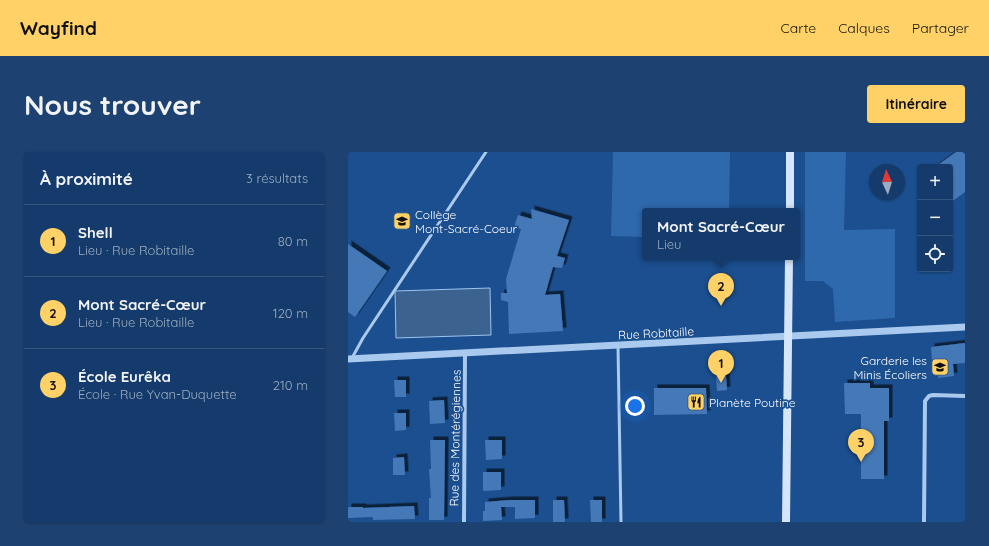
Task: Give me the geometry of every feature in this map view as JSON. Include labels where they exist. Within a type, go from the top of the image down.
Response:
[{"type":"main road","points":[[790,152],[790,208]]},
{"type":"main road","points":[[786,522],[789,260]]},
{"type":"street","name":"Rue Robitaille","points":[[349,359],[965,327]]},
{"type":"street","name":"Rue des Montérégiennes","points":[[464,522],[465,354]]},
{"type":"street","points":[[924,522],[925,401],[929,396],[933,395],[965,396]]},
{"type":"lane","points":[[349,359],[486,152]]},
{"type":"lane","points":[[618,346],[621,522]]},
{"type":"shaded area","points":[[613,152],[730,152],[729,208],[642,208],[642,237],[611,236]]},
{"type":"shaded area","points":[[805,152],[846,152],[844,230],[895,229],[895,318],[835,322],[833,289],[823,281],[805,281]]},
{"type":"shaded area","points":[[490,288],[491,335],[396,338],[395,291]]},
{"type":"building","points":[[956,152],[965,152],[965,192],[953,201],[953,164],[939,164]]},
{"type":"building","points":[[531,209],[569,220],[557,256],[565,258],[562,268],[553,267],[545,295],[560,294],[563,331],[509,334],[508,302],[501,300],[501,293],[507,293],[506,279],[521,229],[514,227],[518,215],[532,219]]},
{"type":"building","points":[[348,244],[387,271],[355,317],[348,312]]},
{"type":"building","points":[[965,343],[965,363],[953,364],[954,376],[938,378],[937,361],[932,361],[931,347]]},
{"type":"building","points":[[716,376],[726,376],[727,390],[717,391]]},
{"type":"building","points":[[394,380],[406,380],[406,397],[395,397]]},
{"type":"building","points":[[844,383],[870,383],[870,388],[889,388],[889,421],[884,421],[884,479],[861,479],[861,414],[845,414]]},
{"type":"building","points":[[654,388],[706,388],[707,414],[654,415]]},
{"type":"building","points":[[444,400],[445,423],[430,424],[429,401]]},
{"type":"building","points":[[394,413],[406,413],[406,430],[395,431]]},
{"type":"building","points":[[430,440],[445,440],[444,520],[429,520],[429,498],[431,498],[429,469],[431,469]]},
{"type":"building","points":[[485,440],[502,440],[502,459],[486,460]]},
{"type":"building","points":[[404,457],[405,475],[393,475],[393,458]]},
{"type":"building","points":[[483,472],[501,472],[501,490],[483,491]]},
{"type":"building","points":[[535,500],[535,518],[515,519],[515,507],[501,507],[502,520],[483,521],[485,502]]},
{"type":"building","points":[[553,500],[564,500],[565,522],[553,522]]},
{"type":"building","points":[[590,500],[602,500],[602,522],[591,522]]},
{"type":"building","points":[[414,506],[415,519],[373,520],[373,517],[348,518],[348,507],[363,508]]},
{"type":"place","name":"Collège Mont-Sacré-Coeur","points":[[402,221]]},
{"type":"place","name":"Mont Sacré-Cœur","points":[[721,306]]},
{"type":"place","name":"Garderie les Minis Écoliers","points":[[940,367]]},
{"type":"place","name":"Shell","points":[[721,383]]},
{"type":"place","name":"Planète Poutine","points":[[696,402]]},
{"type":"place","name":"École Eurêka","points":[[861,462]]}]
